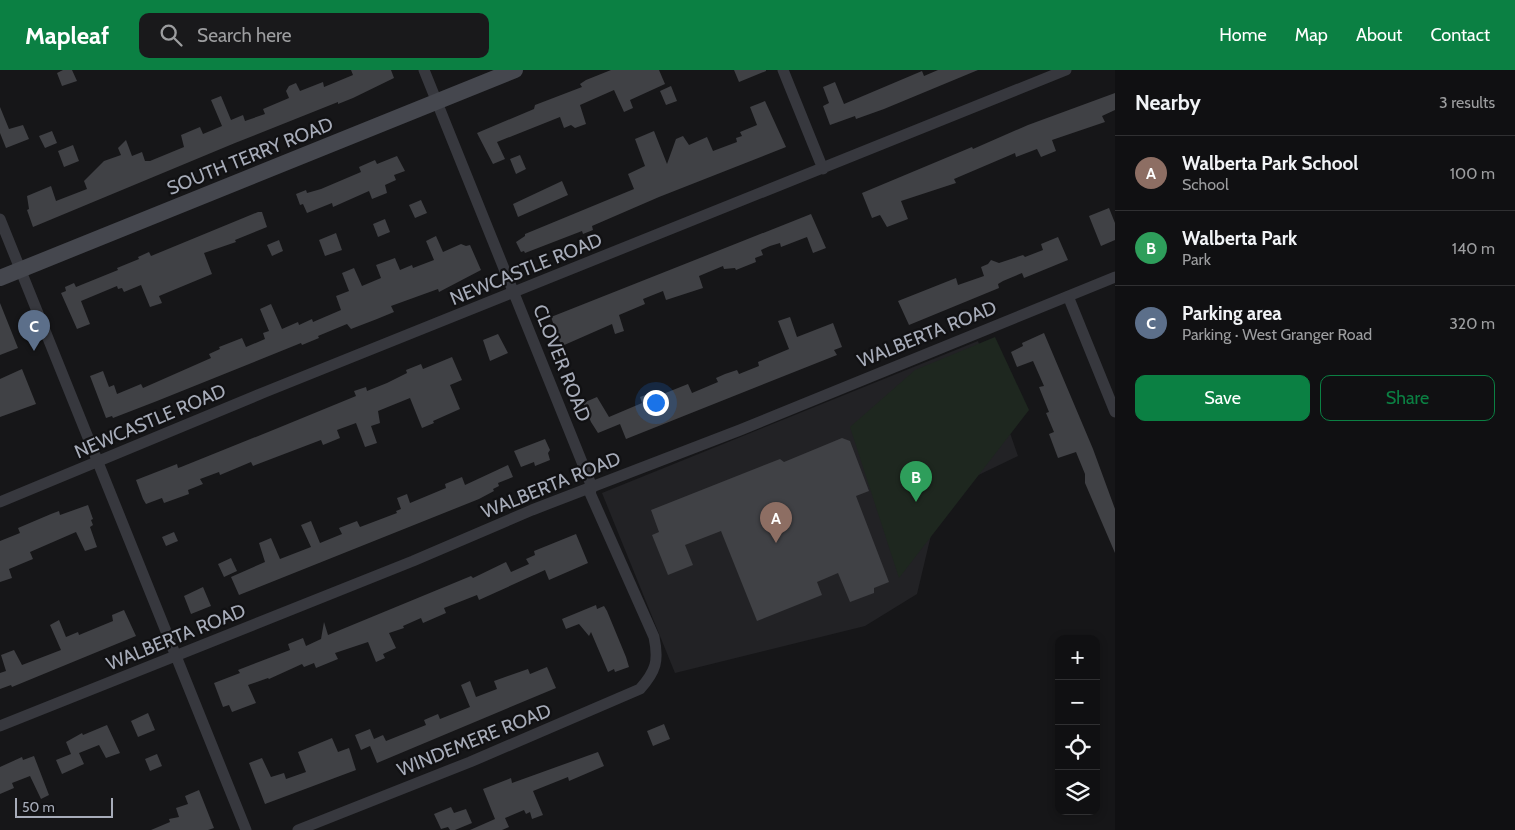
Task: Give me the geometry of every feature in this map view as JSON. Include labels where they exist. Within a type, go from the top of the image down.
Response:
[{"type":"street","name":"CLOVER ROAD","points":[[424,70],[592,487],[590,493],[654,637],[657,653],[654,671]]},
{"type":"street","name":"SOUTH TERRY ROAD","points":[[0,278],[516,70]]},
{"type":"street","points":[[783,70],[823,169]]},
{"type":"street","name":"NEWCASTLE ROAD","points":[[0,502],[265,392],[1066,70]]},
{"type":"street","points":[[0,218],[246,830]]},
{"type":"street","name":"WALBERTA ROAD","points":[[0,726],[592,487],[740,430],[1115,276]]},
{"type":"street","points":[[1068,296],[1115,412]]},
{"type":"street","name":"WINDEMERE ROAD","points":[[298,830],[470,762],[640,690],[654,671]]},
{"type":"shaded area","points":[[995,337],[1029,410],[899,578],[850,427],[915,370]]},
{"type":"shaded area","points":[[978,341],[1018,456],[941,493],[917,594],[865,626],[675,673],[602,493]]},
{"type":"building","points":[[63,70],[72,70],[77,81],[62,86],[57,73]]},
{"type":"building","points":[[351,70],[391,70],[394,78],[353,98],[338,104],[338,102],[235,143],[33,227],[27,210],[29,209],[27,196],[51,186],[56,201],[87,189],[84,181],[104,161],[121,155],[118,148],[126,140],[132,156],[142,152],[145,161],[150,161],[184,147],[181,135],[200,127],[203,134],[222,126],[211,100],[221,96],[231,120],[243,115],[245,121],[265,114],[263,109],[289,98],[286,91],[289,86],[296,83],[300,91],[323,82],[324,87],[353,75]]},
{"type":"building","points":[[611,70],[659,70],[665,84],[630,100],[633,108],[624,112],[614,90],[580,105],[586,124],[575,128],[571,125],[564,128],[560,117],[497,142],[505,159],[493,164],[477,133],[534,109],[535,105],[582,87],[580,84],[586,80]]},
{"type":"building","points":[[734,70],[766,70],[766,71],[739,82]]},
{"type":"building","points":[[938,70],[978,70],[884,109],[856,119],[855,116],[830,125],[823,106],[829,103],[823,87],[835,82],[844,104],[922,71],[924,76]]},
{"type":"building","points":[[671,86],[677,101],[666,105],[660,91]]},
{"type":"building","points":[[1115,93],[1115,110],[1102,116],[1105,122],[1052,140],[1056,151],[1041,157],[1037,149],[1016,157],[1015,153],[954,179],[956,183],[901,201],[908,219],[887,227],[880,215],[872,218],[862,193],[972,147],[973,149],[1028,125]]},
{"type":"building","points":[[765,101],[786,147],[659,197],[592,226],[593,230],[583,234],[582,231],[525,253],[524,251],[521,252],[516,242],[525,234],[634,189],[628,174],[645,166],[635,139],[654,131],[667,164],[676,139],[683,136],[689,145],[707,137],[713,151],[737,142],[736,138],[742,136],[740,132],[757,125],[750,107]]},
{"type":"building","points":[[0,107],[9,129],[23,125],[29,139],[6,148],[0,133]]},
{"type":"building","points":[[52,131],[57,143],[45,148],[39,136]]},
{"type":"building","points":[[73,145],[79,161],[64,167],[58,151]]},
{"type":"building","points":[[520,155],[526,169],[516,174],[510,159]]},
{"type":"building","points":[[397,156],[405,171],[394,175],[396,180],[385,185],[387,193],[372,199],[369,191],[333,207],[332,203],[307,213],[303,204],[300,205],[296,194],[306,190],[307,193],[321,189],[361,172],[359,167],[375,160],[377,164]]},
{"type":"building","points":[[562,181],[568,195],[518,217],[513,204]]},
{"type":"building","points":[[421,200],[427,213],[415,218],[409,205]]},
{"type":"building","points":[[1109,208],[1115,223],[1115,240],[1101,246],[1089,216]]},
{"type":"building","points":[[262,212],[267,227],[235,240],[236,242],[204,253],[212,274],[159,296],[162,303],[150,307],[141,285],[124,292],[122,288],[118,289],[117,286],[81,301],[90,324],[77,329],[61,293],[66,291],[65,287],[74,283],[76,287],[118,270],[117,268],[139,259],[138,257],[149,252],[151,256]]},
{"type":"building","points":[[811,214],[826,248],[813,253],[807,237],[781,247],[780,243],[770,246],[761,250],[763,255],[755,258],[756,262],[736,270],[735,268],[724,269],[723,266],[699,276],[703,288],[666,300],[663,291],[643,299],[645,304],[619,315],[624,331],[615,334],[612,324],[562,346],[551,317]]},
{"type":"building","points":[[385,219],[390,232],[378,237],[373,224]]},
{"type":"building","points":[[336,233],[342,250],[325,256],[319,240]]},
{"type":"building","points":[[436,236],[443,252],[461,244],[470,245],[481,270],[439,292],[438,289],[391,306],[394,312],[377,319],[351,329],[347,324],[302,345],[301,343],[113,418],[112,416],[106,418],[90,376],[103,371],[109,387],[114,385],[117,394],[141,384],[143,388],[211,358],[209,354],[220,349],[219,347],[242,338],[246,347],[265,339],[263,333],[269,331],[260,309],[271,304],[282,329],[298,322],[299,325],[312,319],[313,322],[341,310],[336,296],[349,291],[342,273],[354,268],[362,286],[381,278],[376,265],[395,258],[400,270],[412,265],[413,268],[434,260],[426,241]]},
{"type":"building","points":[[1058,237],[1068,260],[1024,278],[1022,273],[998,284],[999,288],[909,325],[898,301],[956,278],[958,285],[984,276],[981,267],[988,264],[991,260],[999,263],[1023,255],[1025,257],[1043,250],[1041,244]]},
{"type":"building","points":[[279,240],[283,251],[272,256],[267,245]]},
{"type":"building","points":[[0,303],[18,348],[0,355]]},
{"type":"building","points":[[790,317],[797,337],[833,323],[842,347],[834,350],[837,355],[626,439],[620,424],[598,433],[591,422],[583,403],[597,397],[609,417],[642,403],[640,397],[651,393],[653,398],[688,384],[692,393],[718,382],[716,378],[725,374],[737,370],[739,374],[759,366],[758,362],[789,349],[778,321]]},
{"type":"building","points":[[1044,333],[1093,449],[1115,509],[1115,553],[1085,483],[1085,474],[1076,452],[1058,458],[1049,434],[1054,432],[1046,413],[1049,412],[1039,387],[1044,386],[1033,361],[1017,367],[1011,352],[1023,346],[1022,343]]},
{"type":"building","points":[[498,334],[508,353],[490,361],[483,340]]},
{"type":"building","points":[[452,357],[462,380],[450,385],[460,409],[433,421],[434,423],[422,428],[410,398],[378,411],[380,423],[371,426],[377,443],[365,447],[356,423],[337,430],[340,438],[323,445],[321,440],[253,466],[251,462],[220,475],[219,472],[200,479],[203,484],[188,490],[189,494],[164,503],[162,498],[146,504],[143,499],[136,480],[177,464],[178,468],[181,467],[278,428],[356,396],[354,391],[366,387],[367,391],[387,383],[407,373],[406,370],[421,364],[423,369]]},
{"type":"building","points":[[22,369],[36,404],[0,417],[0,379]]},
{"type":"building","points":[[842,438],[850,441],[869,491],[856,496],[889,582],[874,588],[874,593],[850,602],[838,573],[817,582],[822,595],[757,621],[721,531],[685,545],[693,565],[668,575],[652,535],[659,532],[651,510],[780,459],[784,462]]},
{"type":"building","points":[[545,439],[550,450],[548,453],[550,460],[535,466],[534,462],[521,467],[514,451]]},
{"type":"building","points":[[508,465],[513,477],[498,483],[499,486],[493,489],[494,491],[479,499],[239,595],[231,577],[265,562],[259,543],[271,538],[280,559],[311,547],[301,525],[311,521],[320,543],[342,534],[339,528],[357,521],[360,527],[397,513],[396,511],[401,509],[397,498],[407,494],[410,503],[446,488],[445,484],[462,477],[465,485]]},
{"type":"building","points":[[88,505],[93,519],[91,520],[93,525],[90,527],[97,547],[85,551],[76,532],[30,552],[33,559],[9,569],[12,578],[0,582],[0,541],[20,533],[18,528],[51,514],[59,511],[60,515]]},
{"type":"building","points":[[174,532],[178,541],[166,546],[162,537]]},
{"type":"building","points":[[576,534],[588,563],[549,580],[545,570],[479,600],[477,595],[444,608],[446,613],[423,623],[421,618],[403,626],[404,628],[389,633],[396,648],[383,654],[385,658],[376,662],[368,642],[335,653],[338,659],[316,668],[314,663],[304,667],[302,664],[269,679],[248,685],[256,703],[232,712],[229,705],[223,707],[214,683],[240,673],[238,670],[290,650],[288,644],[303,638],[306,646],[321,639],[324,622],[328,635],[471,576],[473,578],[506,562],[511,572],[529,564],[526,559],[535,555],[534,551]]},
{"type":"building","points":[[231,558],[237,571],[224,577],[218,564]]},
{"type":"building","points":[[203,587],[211,606],[191,614],[184,596]]},
{"type":"building","points":[[596,605],[597,609],[604,606],[607,611],[629,667],[615,672],[614,669],[608,672],[591,632],[589,636],[579,624],[566,629],[562,619]]},
{"type":"building","points":[[124,610],[136,636],[12,687],[11,685],[0,689],[0,673],[6,671],[1,655],[14,650],[22,665],[61,650],[50,625],[59,620],[66,637],[78,632],[79,635],[113,621],[112,615]]},
{"type":"building","points":[[547,667],[556,688],[377,763],[370,746],[361,750],[355,735],[370,729],[374,739],[383,735],[386,741],[426,725],[424,720],[438,714],[440,719],[470,707],[461,685],[470,681],[476,697],[497,689],[494,681],[528,669],[530,674]]},
{"type":"building","points":[[148,713],[155,730],[138,737],[131,721]]},
{"type":"building","points":[[664,724],[670,739],[653,746],[647,731]]},
{"type":"building","points":[[107,725],[120,753],[106,758],[99,745],[79,753],[84,764],[62,774],[56,760],[71,754],[66,742],[82,733],[83,735]]},
{"type":"building","points":[[332,738],[338,752],[349,748],[356,770],[265,804],[249,763],[262,758],[271,777],[284,773],[286,779],[306,772],[298,752]]},
{"type":"building","points":[[598,752],[604,766],[569,781],[568,777],[533,791],[543,815],[532,819],[530,812],[526,814],[524,810],[505,818],[509,827],[502,830],[470,830],[495,819],[483,789],[511,778],[512,783]]},
{"type":"building","points":[[157,754],[162,766],[150,771],[145,759]]},
{"type":"building","points":[[34,756],[49,795],[41,799],[30,776],[12,783],[14,788],[0,794],[0,767],[22,757],[23,760]]},
{"type":"building","points":[[199,790],[214,828],[208,830],[151,830],[170,822],[169,819],[179,817],[176,808],[188,804],[185,796]]},
{"type":"building","points":[[451,807],[454,813],[466,809],[472,823],[455,830],[450,830],[448,827],[441,829],[434,814]]},
{"type":"place","name":"Parking area","points":[[34,351]]},
{"type":"place","name":"Walberta Park","points":[[916,502]]},
{"type":"place","name":"Walberta Park School","points":[[776,543]]}]
